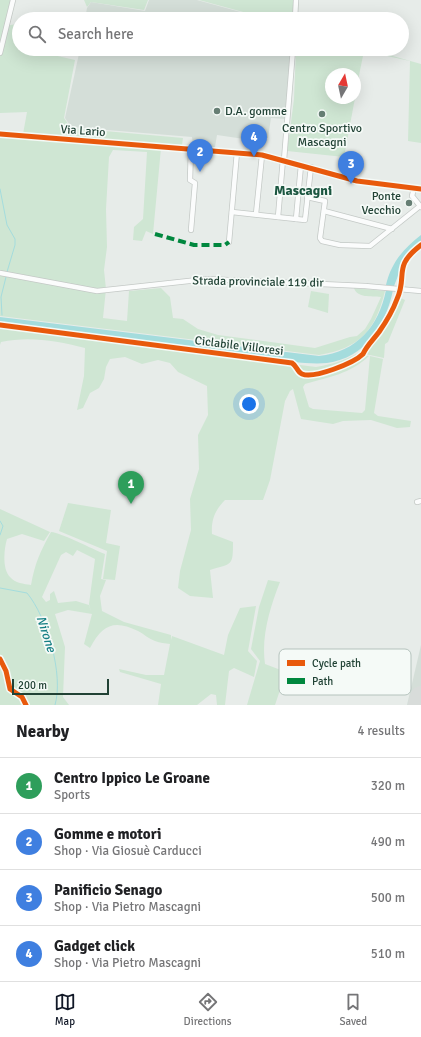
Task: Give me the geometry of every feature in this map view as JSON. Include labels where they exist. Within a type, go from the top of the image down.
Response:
[{"type":"street","points":[[0,53],[13,0]]},
{"type":"street","points":[[295,12],[296,0]]},
{"type":"street","points":[[278,216],[292,56]]},
{"type":"street","name":"Via Lario","points":[[0,134],[191,148],[262,155],[301,164],[357,181],[421,189]]},
{"type":"street","points":[[191,148],[190,180],[195,183],[191,230]]},
{"type":"street","points":[[229,242],[237,152]]},
{"type":"street","points":[[256,214],[262,155]]},
{"type":"street","points":[[296,219],[301,164]]},
{"type":"street","points":[[232,212],[305,220],[311,167]]},
{"type":"street","points":[[307,197],[325,201],[321,239],[340,245],[370,246],[420,207],[412,196],[414,188]]},
{"type":"street","points":[[324,211],[392,229]]},
{"type":"street","name":"Strada provinciale 119 dir","points":[[1,274],[102,291],[207,279],[380,287],[421,291]]},
{"type":"shaded area","points":[[149,0],[197,0],[241,12],[86,12],[91,2],[145,11]]},
{"type":"shaded area","points":[[78,56],[292,56],[286,119],[271,118],[268,138],[252,137],[251,140],[217,135],[215,147],[193,146],[192,137],[71,127],[65,118]]},
{"type":"shaded area","points":[[421,645],[421,705],[407,705],[409,695],[411,695],[411,688]]},
{"type":"green space","points":[[0,0],[13,0],[7,22],[12,25],[12,56],[58,56],[75,60],[64,118],[71,128],[183,138],[182,145],[23,134],[27,112],[0,113]]},
{"type":"green space","points":[[84,0],[148,0],[144,10],[91,2],[87,7]]},
{"type":"green space","points":[[199,0],[294,0],[293,12],[243,12]]},
{"type":"green space","name":"Centro Sportivo Mascagni","points":[[296,56],[363,56],[361,68],[325,68],[325,104],[354,104],[344,157],[287,151],[289,135],[292,132],[290,130],[294,99]]},
{"type":"green space","name":"Centro Sportivo Mascagni","points":[[387,56],[393,56],[421,64],[421,143],[408,141],[410,61]]},
{"type":"green space","points":[[0,137],[161,148],[153,234],[146,231],[142,241],[133,240],[134,227],[143,219],[147,152],[113,150],[109,157],[106,209],[107,247],[104,270],[106,289],[103,318],[127,321],[129,291],[161,288],[170,297],[173,318],[183,319],[198,329],[218,335],[315,348],[357,336],[365,329],[381,297],[361,295],[354,288],[385,291],[376,317],[371,327],[355,342],[345,348],[319,355],[0,316]]},
{"type":"green space","points":[[311,291],[329,294],[328,313],[308,307]]},
{"type":"green space","points":[[401,298],[405,300],[388,342],[385,344],[384,358],[365,354],[368,348],[385,328]]},
{"type":"green space","points":[[0,328],[316,367],[341,361],[364,350],[363,355],[369,356],[354,367],[331,377],[305,384],[303,387],[309,407],[313,409],[362,413],[365,410],[370,356],[383,359],[374,413],[378,416],[411,421],[410,427],[397,428],[371,420],[343,421],[333,424],[301,419],[293,389],[290,391],[285,401],[270,480],[263,500],[225,500],[214,516],[212,534],[233,542],[232,560],[227,565],[210,570],[213,598],[190,596],[178,588],[180,571],[191,530],[190,499],[199,469],[198,435],[208,415],[207,386],[178,372],[170,363],[158,360],[142,364],[125,357],[110,359],[106,367],[104,379],[99,388],[90,393],[83,408],[77,410],[84,376],[85,348],[54,341],[33,339],[1,342],[0,345]]},
{"type":"green space","points":[[68,503],[111,510],[106,543],[120,546],[115,580],[103,579],[107,551],[59,531]]},
{"type":"green space","points":[[0,509],[50,532],[44,541],[22,534],[7,539],[5,548],[6,569],[10,577],[17,582],[31,585],[38,558],[51,532],[69,538],[105,554],[101,579],[106,580],[100,596],[102,611],[124,622],[171,635],[171,640],[172,636],[224,655],[228,635],[240,608],[256,606],[248,651],[257,661],[254,677],[234,668],[229,671],[225,705],[217,705],[216,695],[211,694],[197,705],[158,705],[161,684],[120,672],[119,669],[146,675],[164,675],[170,644],[153,640],[130,627],[115,625],[104,629],[90,648],[84,644],[92,614],[68,610],[55,614],[65,647],[63,697],[69,705],[0,705]],"holes":[[[77,550],[95,559],[89,604],[91,612],[89,605],[76,601],[58,603],[54,591],[50,594],[50,600],[46,602],[42,597],[61,555],[66,552],[73,556]]]},
{"type":"green space","points":[[268,580],[280,582],[267,622],[264,643],[265,664],[279,669],[279,693],[275,705],[247,705],[260,661],[251,649],[259,607]]},
{"type":"water","points":[[421,235],[421,244],[403,263],[394,286],[386,285],[391,270],[403,251]]},
{"type":"water","points":[[386,290],[393,290],[390,303],[372,338],[363,347],[352,354],[340,360],[327,363],[293,362],[0,324],[0,317],[319,356],[345,349],[364,335],[372,326],[378,315]]},
{"type":"waterway","name":"Nirone","points":[[0,189],[7,225],[15,239],[15,245],[7,272]]},
{"type":"waterway","name":"Nirone","points":[[2,315],[1,297],[6,277]]},
{"type":"waterway","name":"Nirone","points":[[0,521],[3,526],[0,535]]},
{"type":"waterway","name":"Nirone","points":[[0,588],[27,593],[41,616],[52,647],[55,663],[57,678],[55,705]]},
{"type":"runway","points":[[419,705],[421,697]]},
{"type":"marked path","points":[[155,234],[194,245],[225,245],[229,242]]},
{"type":"cycle path","points":[[0,134],[262,155],[357,181],[421,189]]},
{"type":"cycle path","name":"Ciclabile Villoresi","points":[[0,325],[292,363],[302,374],[315,374],[343,366],[363,354],[389,316],[400,291],[402,271],[407,259],[421,245]]},
{"type":"cycle path","points":[[0,659],[6,671],[10,689],[22,697],[26,705]]},
{"type":"place","name":"D.A. gomme","points":[[217,111]]},
{"type":"place","name":"Centro Sportivo Mascagni","points":[[322,114]]},
{"type":"place","name":"Gadget click","points":[[254,157]]},
{"type":"place","name":"Gomme e motori","points":[[200,172]]},
{"type":"place","name":"Panificio Senago","points":[[351,184]]},
{"type":"place","name":"Ponte Vecchio","points":[[409,203]]},
{"type":"place","name":"Centro Ippico Le Groane","points":[[131,504]]},
{"type":"district","name":"Mascagni","points":[[303,190]]}]
